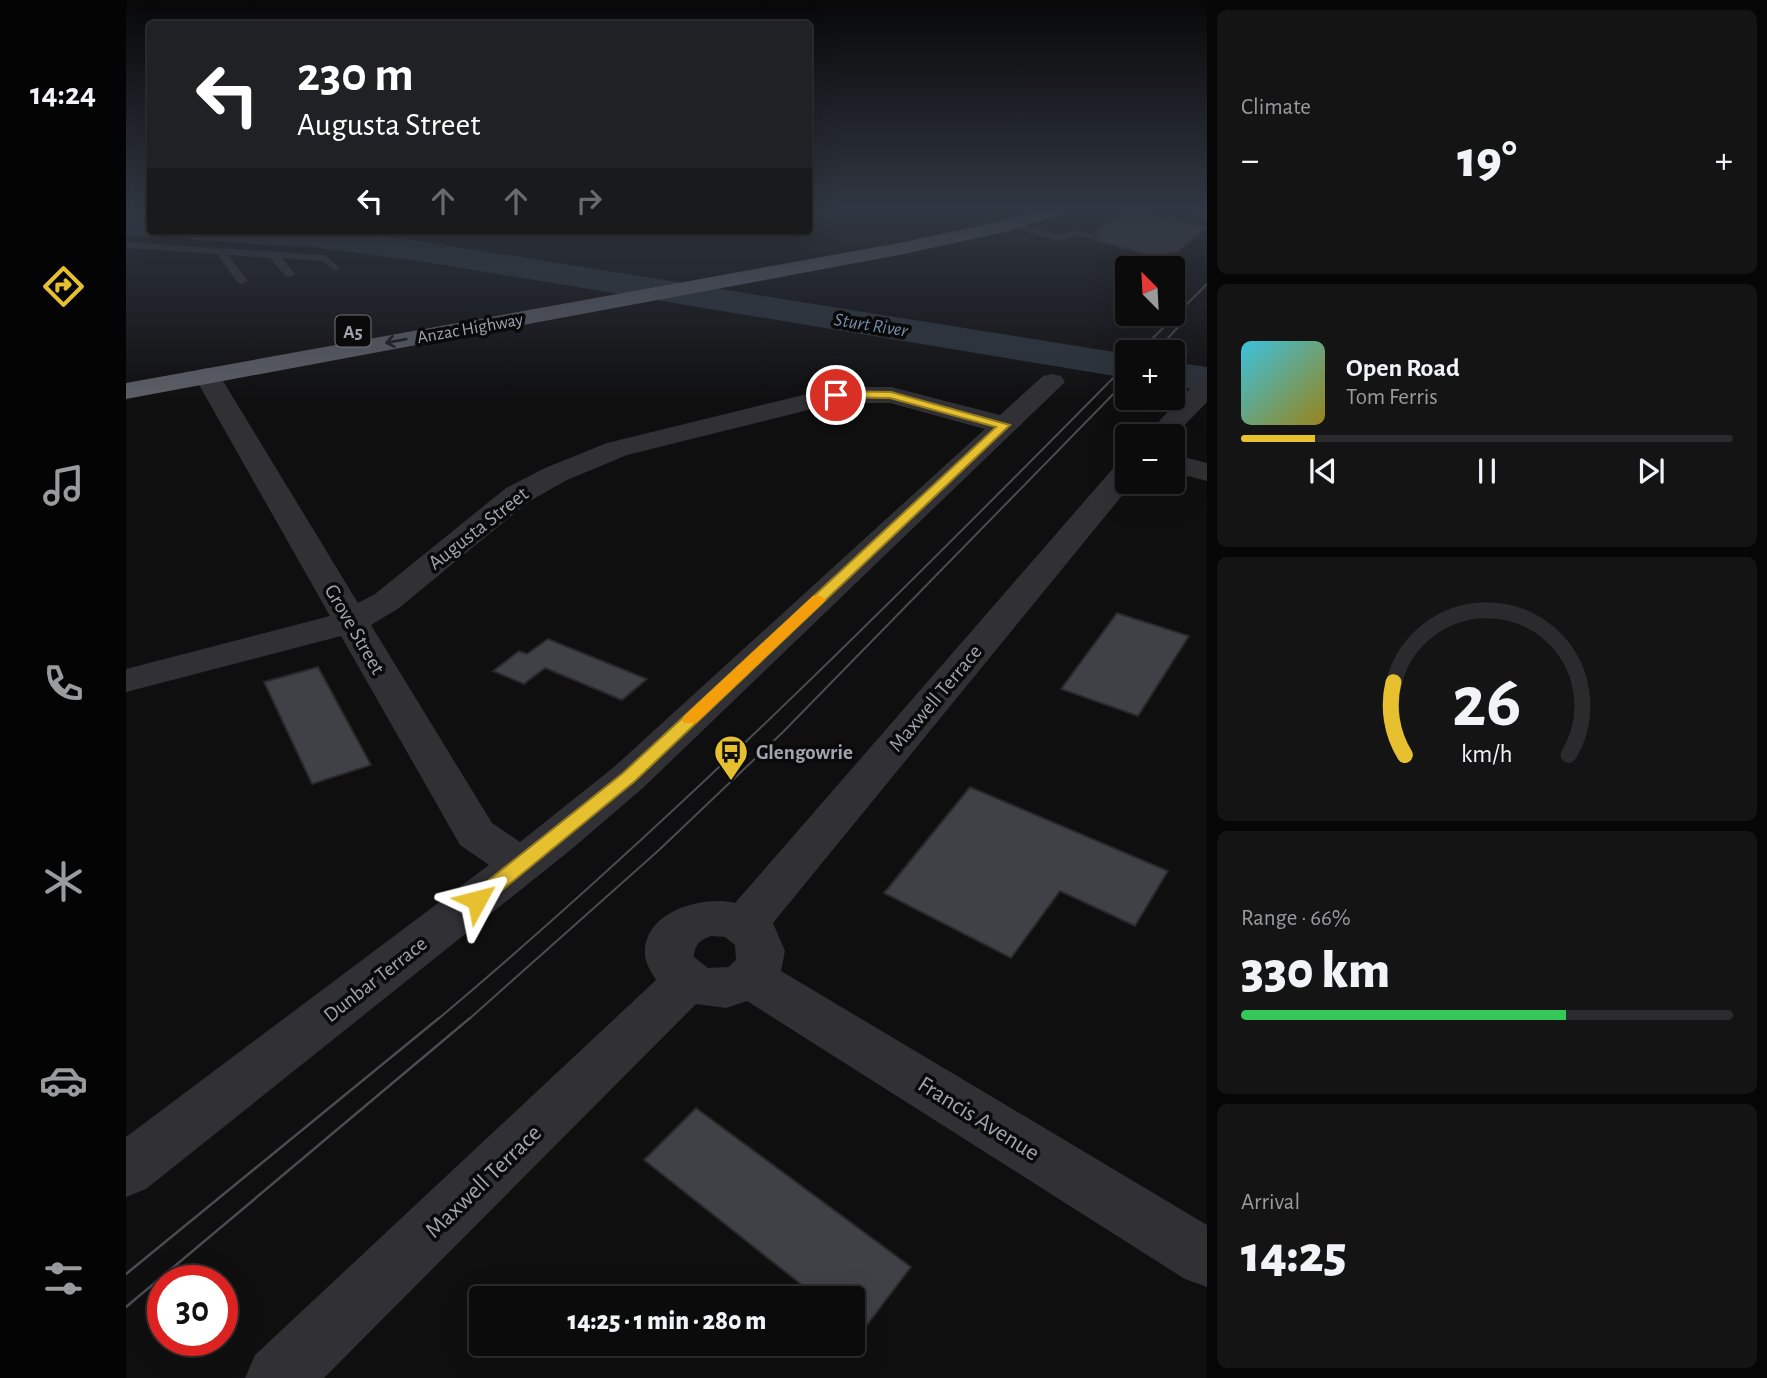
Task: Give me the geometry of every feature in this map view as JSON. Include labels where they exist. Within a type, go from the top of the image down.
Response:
[{"type":"highway","name":"Anzac Highway","points":[[126,391],[213,365],[681,272]]},
{"type":"highway","name":"Anzac Highway","points":[[126,371],[236,362],[258,367],[770,272]]},
{"type":"highway","points":[[126,378],[213,365]]},
{"type":"street","name":"Grove Street","points":[[213,365],[351,622],[476,834],[521,865]]},
{"type":"street","name":"Dunbar Terrace","points":[[126,1171],[521,865],[629,777],[1052,382]]},
{"type":"street","points":[[1171,424],[1206,387]]},
{"type":"street","name":"Augusta Street","points":[[126,681],[351,622],[387,601],[517,495],[556,474],[617,449],[836,395],[891,395],[1004,425]]},
{"type":"street","points":[[1185,466],[1207,472]]},
{"type":"street","name":"Maxwell Terrace","points":[[744,925],[1115,485]]},
{"type":"street","points":[[704,918],[725,918],[744,925],[755,935],[762,948],[761,962],[751,978],[726,989],[708,989],[687,982],[675,972],[668,957],[669,945],[676,933],[686,924],[704,918]]},
{"type":"street","name":"Francis Avenue","points":[[751,978],[1207,1258]]},
{"type":"street","name":"Maxwell Terrace","points":[[278,1378],[687,982]]},
{"type":"lane","points":[[236,272],[242,281]]},
{"type":"building","points":[[1117,613],[1189,636],[1138,716],[1061,689]]},
{"type":"building","points":[[548,639],[647,679],[622,700],[545,668],[524,684],[493,671],[519,651],[527,654]]},
{"type":"building","points":[[318,667],[371,765],[312,784],[264,682]]},
{"type":"building","points":[[970,787],[1168,871],[1135,926],[1060,891],[1011,958],[884,893]]},
{"type":"building","points":[[696,1108],[911,1267],[865,1328],[865,1286],[803,1286],[644,1160]]},
{"type":"waterway","name":"Sturt River","points":[[551,272],[1115,364]]},
{"type":"waterway","name":"Sturt River","points":[[1185,376],[1207,379]]},
{"type":"tram line","points":[[1151,340],[1207,284]]},
{"type":"tram line","points":[[1166,340],[1179,326]]},
{"type":"tram line","points":[[437,1020],[616,863],[790,700],[1115,376]]},
{"type":"tram line","points":[[468,1020],[659,850],[783,732],[1115,392]]},
{"type":"tram line","points":[[126,1274],[439,1018]]},
{"type":"tram line","points":[[126,1307],[470,1018]]},
{"type":"slow traffic","points":[[690,720],[818,599]]},
{"type":"place","name":"Glengowrie","points":[[731,782]]},
{"type":"route","points":[[477,900],[557,838],[629,777],[1004,425],[891,395],[836,395]]}]
